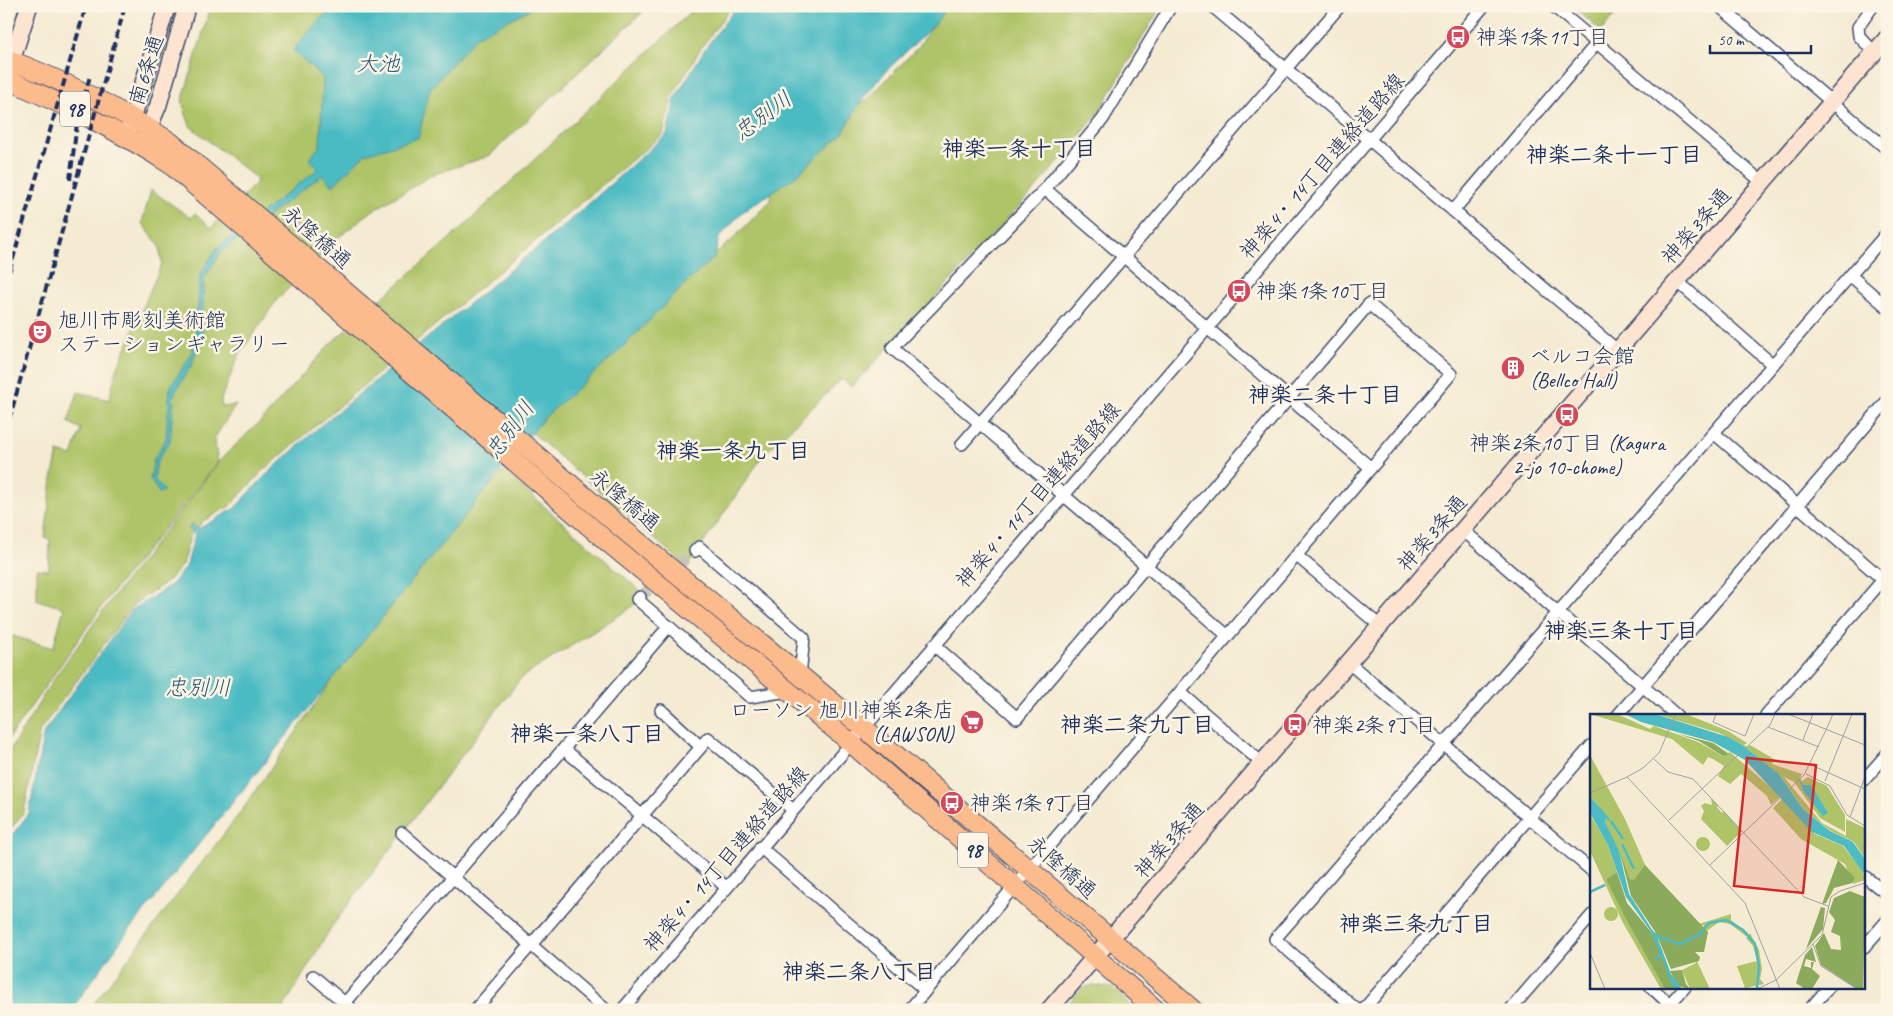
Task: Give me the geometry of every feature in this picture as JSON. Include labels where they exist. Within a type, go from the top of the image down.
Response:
[{"type":"main road","name":"永隆橋通","points":[[9,60],[80,90],[132,116],[139,137]]},
{"type":"main road","name":"永隆橋通","points":[[6,79],[139,137],[170,164],[230,203],[315,276],[610,544],[850,742],[1156,1010]]},
{"type":"main road","name":"永隆橋通","points":[[345,303],[864,727],[1193,1010]]},
{"type":"street","points":[[6,79],[9,60],[30,6]]},
{"type":"street","name":"南6条通","points":[[132,116],[167,6]]},
{"type":"street","name":"南6条通","points":[[139,137],[187,6]]},
{"type":"street","points":[[1171,6],[1103,119],[1045,189],[892,348],[1228,636]]},
{"type":"street","points":[[1212,6],[1617,350]]},
{"type":"street","points":[[962,444],[1340,6]]},
{"type":"street","name":"神楽4・14丁目連絡道路線","points":[[622,1010],[850,742],[1484,6]]},
{"type":"street","points":[[1553,6],[1762,182]]},
{"type":"street","points":[[1874,6],[1858,27],[1859,36],[1874,52]]},
{"type":"street","points":[[1724,8],[1887,150]]},
{"type":"street","name":"神楽3条通","points":[[1049,1010],[1887,38]]},
{"type":"street","points":[[1453,211],[1597,43]]},
{"type":"street","points":[[1045,189],[1371,468]]},
{"type":"street","points":[[1357,1010],[1275,939],[1887,233]]},
{"type":"street","points":[[1851,276],[1887,307]]},
{"type":"street","points":[[1677,281],[1773,365]]},
{"type":"street","points":[[909,1010],[1451,374],[1369,304],[1148,567],[1017,718],[934,645]]},
{"type":"street","points":[[1619,714],[1887,401]]},
{"type":"street","points":[[1714,433],[1885,580],[1767,714]]},
{"type":"street","points":[[1463,530],[1675,714]]},
{"type":"street","points":[[694,551],[699,547],[804,638],[800,675]]},
{"type":"street","points":[[1297,556],[1380,626]]},
{"type":"street","points":[[640,597],[637,599],[750,696],[788,691]]},
{"type":"street","points":[[313,976],[346,1007],[452,876],[564,750],[669,626]]},
{"type":"street","points":[[1349,663],[1590,869]]},
{"type":"street","points":[[1181,693],[1262,764]]},
{"type":"street","points":[[661,710],[701,746]]},
{"type":"street","points":[[475,1010],[708,738],[793,810]]},
{"type":"street","points":[[1363,1010],[1590,747]]},
{"type":"street","points":[[564,750],[726,887]]},
{"type":"street","points":[[1866,778],[1887,754]]},
{"type":"street","points":[[402,832],[606,1010]]},
{"type":"street","points":[[760,847],[925,990]]},
{"type":"street","points":[[1866,878],[1887,894]]},
{"type":"street","points":[[1510,1010],[1590,917]]},
{"type":"street","points":[[1866,945],[1887,921]]},
{"type":"street","points":[[1583,926],[1590,932]]},
{"type":"street","points":[[1652,988],[1670,1008],[1684,988]]},
{"type":"street","points":[[1809,1010],[1828,988]]},
{"type":"green space","points":[[211,6],[649,6],[489,156],[432,175],[369,213],[339,237],[277,300],[239,355],[221,399],[221,404],[224,407],[236,405],[214,439],[218,462],[107,599],[6,742],[6,634],[53,648],[64,608],[37,600],[37,569],[49,570],[50,539],[45,538],[52,479],[58,452],[72,456],[81,429],[68,422],[78,392],[109,400],[116,371],[162,263],[159,245],[142,223],[151,190],[191,218],[195,213],[211,228],[256,183],[257,179],[190,126],[182,102]]},
{"type":"green space","points":[[697,6],[732,6],[701,48],[672,96],[663,134],[334,410],[263,471],[230,506],[203,521],[190,536],[182,565],[168,581],[134,604],[40,730],[24,812],[6,835],[6,757],[53,680],[111,600],[222,458],[263,419],[332,342],[463,227]]},
{"type":"green space","points":[[946,6],[1161,6],[1097,115],[1037,187],[852,387],[842,379],[764,454],[687,567],[530,431],[686,278],[731,241],[770,201],[774,173],[804,135],[867,100],[919,46]]},
{"type":"green space","points":[[1572,6],[1622,6],[1601,31]]},
{"type":"green space","points":[[504,471],[645,595],[629,609],[521,678],[332,926],[282,1010],[89,1010],[243,809],[348,657],[434,546]]},
{"type":"green space","points":[[1093,985],[1113,988],[1134,1008],[1062,1010],[1082,988]]},
{"type":"water","name":"大池","points":[[336,6],[536,6],[477,36],[430,89],[418,138],[365,154],[333,186],[322,175],[221,252],[204,279],[202,335],[192,364],[174,394],[170,441],[157,461],[154,479],[164,491],[159,493],[150,479],[154,459],[166,439],[170,388],[191,355],[196,331],[200,275],[217,248],[318,169],[309,159],[320,146],[323,78],[293,50],[321,18]]},
{"type":"water","name":"忠別川","points":[[737,6],[948,6],[935,24],[886,71],[861,101],[843,133],[796,176],[741,213],[719,238],[714,258],[689,280],[618,352],[545,417],[126,934],[71,1010],[6,1010],[6,843],[29,813],[44,732],[132,610],[171,585],[187,565],[195,534],[188,528],[192,524],[198,529],[234,509],[266,475],[319,427],[567,223],[667,134],[675,98],[705,49]]},
{"type":"tunnel","points":[[640,597],[695,551]]},
{"type":"railway","points":[[6,283],[86,6]]},
{"type":"railway","points":[[6,431],[125,6]]},
{"type":"railway","points":[[70,180],[77,123],[90,76]]},
{"type":"place","name":"神楽1条11丁目","points":[[1458,37]]},
{"type":"place","name":"神楽1条10丁目","points":[[1239,291]]},
{"type":"place","name":"旭川市彫刻美術館 ステーションギャラリー","points":[[40,332]]},
{"type":"place","name":"ベルコ会館 (Bellco Hall)","points":[[1513,368]]},
{"type":"place","name":"神楽2条10丁目 (Kagura 2-jo 10-chome)","points":[[1567,415]]},
{"type":"place","name":"ローソン 旭川神楽2条店 (LAWSON)","points":[[972,722]]},
{"type":"place","name":"神楽2条9丁目","points":[[1295,725]]},
{"type":"place","name":"神楽1条9丁目","points":[[952,803]]},
{"type":"district","name":"神楽一条十丁目","points":[[1019,149]]},
{"type":"district","name":"神楽二条十一丁目","points":[[1614,155]]},
{"type":"district","name":"神楽二条十丁目","points":[[1325,395]]},
{"type":"district","name":"神楽一条九丁目","points":[[733,451]]},
{"type":"district","name":"神楽三条十丁目","points":[[1621,631]]},
{"type":"district","name":"神楽二条九丁目","points":[[1137,725]]},
{"type":"district","name":"神楽一条八丁目","points":[[587,734]]},
{"type":"district","name":"神楽三条九丁目","points":[[1416,924]]},
{"type":"district","name":"神楽二条八丁目","points":[[859,972]]}]
